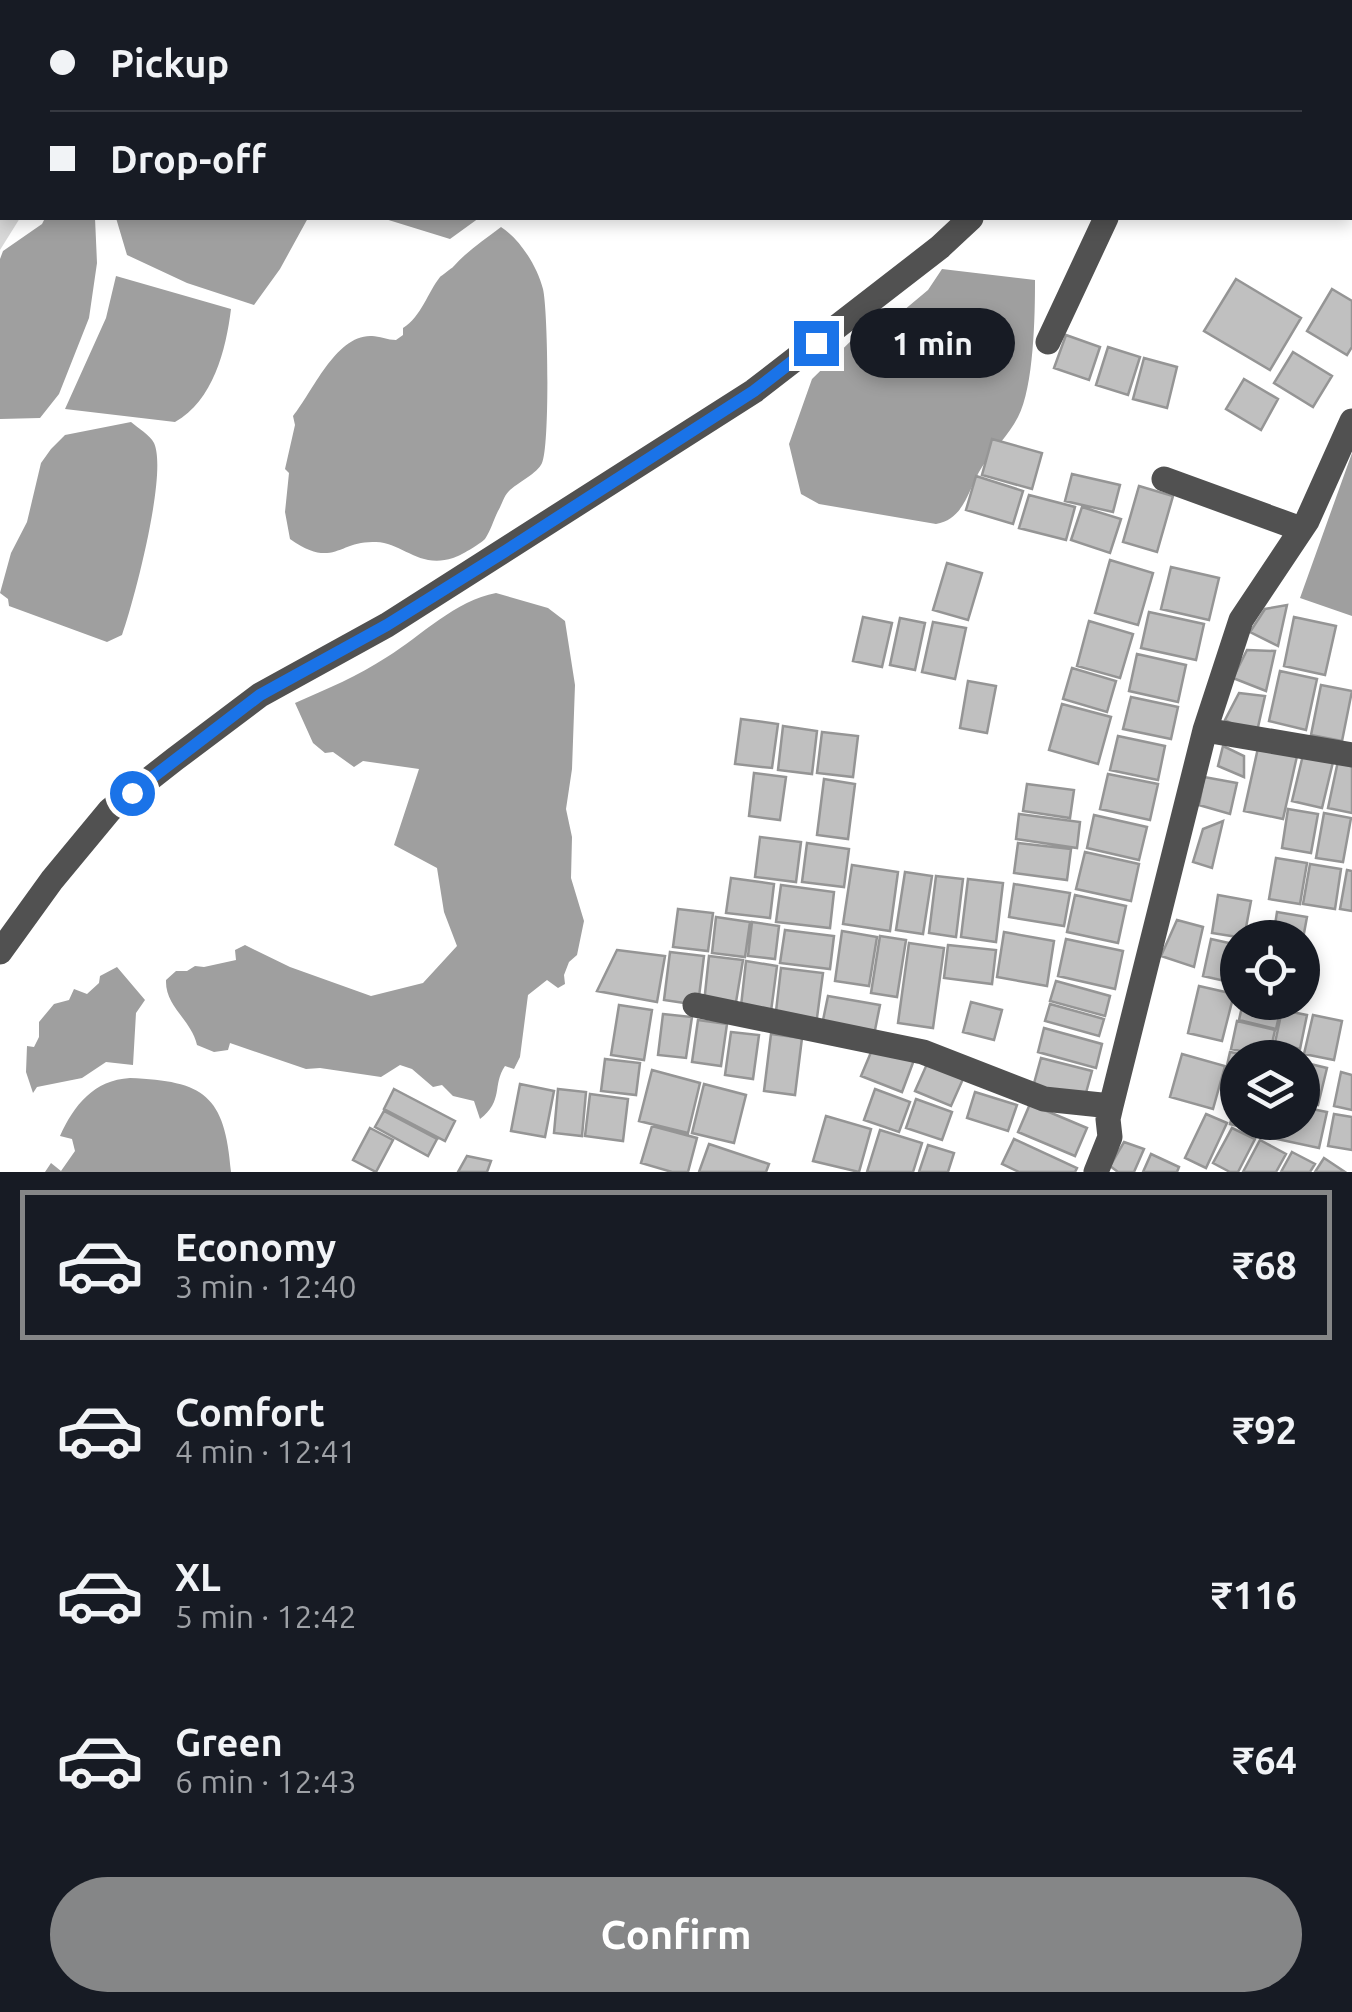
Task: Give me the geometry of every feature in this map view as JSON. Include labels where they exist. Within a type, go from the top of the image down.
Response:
[{"type":"street","points":[[0,952],[110,810],[175,758],[260,695],[387,625],[754,391],[940,247],[969,220]]},
{"type":"street","points":[[1048,342],[1105,220]]},
{"type":"street","points":[[1096,1172],[1110,1137],[1111,1106],[1205,730],[1241,620],[1301,529],[1352,421]]},
{"type":"street","points":[[1164,479],[1301,529]]},
{"type":"street","points":[[1205,730],[1352,755]]},
{"type":"street","points":[[695,1006],[923,1052],[1044,1100],[1111,1106]]},
{"type":"shaded area","points":[[0,220],[19,220],[0,250]]},
{"type":"shaded area","points":[[44,220],[95,220],[97,263],[89,318],[59,394],[40,418],[0,419],[0,259],[3,251]]},
{"type":"shaded area","points":[[117,220],[307,220],[280,269],[254,305],[187,283],[127,255]]},
{"type":"shaded area","points":[[388,220],[476,220],[450,239]]},
{"type":"shaded area","points":[[501,227],[527,254],[543,289],[547,406],[545,452],[540,467],[507,493],[485,539],[453,558],[430,560],[376,542],[317,552],[290,539],[285,512],[289,473],[285,469],[295,425],[293,416],[317,380],[347,344],[359,338],[396,340],[403,335],[403,328],[440,277]]},
{"type":"shaded area","points":[[942,269],[1035,280],[1030,370],[1014,424],[982,467],[960,510],[946,521],[936,524],[819,504],[801,494],[789,444],[812,379],[858,334],[891,321],[928,290]]},
{"type":"shaded area","points":[[116,276],[231,309],[221,357],[208,388],[188,413],[175,422],[65,409],[106,318]]},
{"type":"shaded area","points":[[131,422],[154,443],[157,481],[148,538],[122,635],[107,642],[9,606],[8,599],[0,593],[11,553],[27,522],[41,463],[51,449],[65,435]]},
{"type":"shaded area","points":[[1352,453],[1352,616],[1300,598]]},
{"type":"shaded area","points":[[496,593],[548,608],[565,621],[575,685],[572,769],[566,809],[572,837],[571,878],[584,921],[577,955],[564,975],[565,984],[558,988],[547,980],[528,995],[520,1057],[514,1069],[505,1066],[492,1106],[480,1119],[474,1101],[453,1096],[442,1085],[433,1087],[412,1069],[400,1065],[381,1077],[306,1069],[230,1043],[228,1050],[214,1052],[197,1045],[167,989],[166,980],[176,971],[236,960],[235,950],[245,945],[290,967],[371,996],[423,983],[457,946],[444,912],[437,868],[394,845],[419,769],[363,761],[354,767],[333,752],[325,753],[313,743],[295,703],[376,664],[467,603]]},
{"type":"shaded area","points":[[117,967],[145,1000],[136,1013],[133,1065],[106,1062],[82,1078],[37,1087],[33,1093],[26,1072],[27,1046],[34,1047],[39,1037],[39,1022],[54,1004],[69,1000],[74,989],[87,994],[99,983],[100,976]]},
{"type":"shaded area","points":[[130,1078],[176,1083],[206,1097],[223,1125],[231,1172],[45,1172],[51,1163],[61,1171],[75,1151],[72,1139],[60,1136],[87,1096],[106,1084]]},
{"type":"building","points":[[1236,279],[1301,318],[1270,370],[1204,331]]},
{"type":"building","points":[[1332,289],[1352,301],[1352,347],[1347,355],[1307,331]]},
{"type":"building","points":[[1066,335],[1100,347],[1089,380],[1054,368]]},
{"type":"building","points":[[1108,347],[1140,357],[1128,395],[1096,385]]},
{"type":"building","points":[[1293,352],[1332,376],[1313,407],[1274,383]]},
{"type":"building","points":[[1144,358],[1177,367],[1167,408],[1133,399]]},
{"type":"building","points":[[1244,379],[1278,399],[1261,430],[1226,409]]},
{"type":"building","points":[[992,439],[1042,453],[1032,489],[982,475]]},
{"type":"building","points":[[1072,474],[1120,485],[1113,512],[1065,501]]},
{"type":"building","points":[[976,476],[1023,491],[1013,524],[966,510]]},
{"type":"building","points":[[1139,486],[1173,496],[1157,552],[1123,542]]},
{"type":"building","points":[[1029,495],[1075,507],[1066,540],[1019,528]]},
{"type":"building","points":[[1082,507],[1121,519],[1110,553],[1071,540]]},
{"type":"building","points":[[1110,560],[1153,573],[1138,625],[1095,613]]},
{"type":"building","points":[[947,563],[982,573],[968,620],[933,610]]},
{"type":"building","points":[[1171,567],[1219,578],[1209,620],[1161,609]]},
{"type":"building","points":[[1287,605],[1278,646],[1250,632],[1265,609]]},
{"type":"building","points":[[1149,612],[1204,624],[1196,660],[1141,648]]},
{"type":"building","points":[[863,617],[892,623],[882,667],[853,661]]},
{"type":"building","points":[[1294,617],[1336,626],[1325,675],[1284,666]]},
{"type":"building","points":[[900,618],[925,623],[915,670],[890,665]]},
{"type":"building","points":[[1089,621],[1133,634],[1120,678],[1077,666]]},
{"type":"building","points":[[933,622],[966,628],[955,679],[922,672]]},
{"type":"building","points":[[1247,650],[1275,651],[1266,691],[1233,678]]},
{"type":"building","points":[[1137,654],[1186,665],[1178,702],[1129,691]]},
{"type":"building","points":[[1072,668],[1116,681],[1107,712],[1063,699]]},
{"type":"building","points":[[1280,671],[1317,679],[1306,730],[1269,721]]},
{"type":"building","points":[[968,681],[996,686],[987,733],[960,728]]},
{"type":"building","points":[[1321,685],[1352,691],[1342,741],[1311,735]]},
{"type":"building","points":[[1239,693],[1265,696],[1256,736],[1225,720]]},
{"type":"building","points":[[1131,697],[1178,707],[1171,739],[1123,729]]},
{"type":"building","points":[[1062,704],[1111,717],[1098,764],[1049,750]]},
{"type":"building","points":[[741,719],[778,724],[772,768],[735,764]]},
{"type":"building","points":[[783,726],[817,731],[812,774],[778,770]]},
{"type":"building","points":[[822,732],[858,736],[853,777],[817,773]]},
{"type":"building","points":[[1118,736],[1165,746],[1158,780],[1110,770]]},
{"type":"building","points":[[1223,746],[1244,756],[1244,777],[1218,766]]},
{"type":"building","points":[[1258,748],[1297,756],[1283,819],[1244,811]]},
{"type":"building","points":[[1303,755],[1333,762],[1322,808],[1292,801]]},
{"type":"building","points":[[1338,761],[1352,764],[1352,813],[1328,808]]},
{"type":"building","points":[[754,773],[786,777],[780,820],[749,816]]},
{"type":"building","points":[[1108,774],[1158,784],[1150,820],[1100,809]]},
{"type":"building","points":[[1204,777],[1237,783],[1230,814],[1199,805]]},
{"type":"building","points":[[824,779],[855,784],[848,839],[817,835]]},
{"type":"building","points":[[1027,784],[1074,790],[1070,818],[1023,811]]},
{"type":"building","points":[[1288,809],[1318,814],[1311,853],[1282,848]]},
{"type":"building","points":[[1324,813],[1351,818],[1343,862],[1316,858]]},
{"type":"building","points":[[1019,814],[1080,822],[1077,848],[1016,839]]},
{"type":"building","points":[[1094,815],[1147,827],[1139,860],[1087,848]]},
{"type":"building","points":[[1223,821],[1212,868],[1193,862],[1203,829]]},
{"type":"building","points":[[760,837],[801,842],[796,882],[755,877]]},
{"type":"building","points":[[807,843],[849,849],[844,887],[802,882]]},
{"type":"building","points":[[1018,843],[1071,849],[1067,880],[1014,873]]},
{"type":"building","points":[[1085,852],[1139,864],[1131,901],[1076,889]]},
{"type":"building","points":[[1276,858],[1307,863],[1300,904],[1269,899]]},
{"type":"building","points":[[1310,864],[1341,869],[1335,909],[1303,904]]},
{"type":"building","points":[[852,865],[898,872],[890,931],[843,924]]},
{"type":"building","points":[[1347,870],[1352,871],[1352,911],[1340,909]]},
{"type":"building","points":[[905,872],[932,876],[923,934],[896,930]]},
{"type":"building","points":[[936,876],[963,879],[956,937],[929,933]]},
{"type":"building","points":[[731,878],[774,884],[770,918],[726,913]]},
{"type":"building","points":[[968,879],[1003,883],[996,942],[961,937]]},
{"type":"building","points":[[1014,884],[1070,893],[1064,926],[1009,917]]},
{"type":"building","points":[[781,885],[834,892],[830,928],[776,922]]},
{"type":"building","points":[[1075,895],[1126,906],[1118,943],[1067,932]]},
{"type":"building","points":[[1218,895],[1251,901],[1247,920],[1220,920],[1220,934],[1212,933]]},
{"type":"building","points":[[678,909],[713,913],[708,951],[673,947]]},
{"type":"building","points":[[1277,912],[1307,917],[1306,920],[1276,920]]},
{"type":"building","points":[[716,917],[750,922],[745,957],[712,953]]},
{"type":"building","points":[[1177,920],[1203,927],[1194,967],[1161,956]]},
{"type":"building","points":[[752,922],[779,926],[775,959],[748,956]]},
{"type":"building","points":[[785,930],[834,936],[830,969],[780,963]]},
{"type":"building","points":[[842,931],[877,937],[869,986],[835,981]]},
{"type":"building","points":[[1004,932],[1054,941],[1047,986],[997,977]]},
{"type":"building","points":[[880,936],[906,940],[897,997],[871,993]]},
{"type":"building","points":[[1066,939],[1123,951],[1115,989],[1058,976]]},
{"type":"building","points":[[1211,939],[1220,941],[1220,980],[1203,976]]},
{"type":"building","points":[[909,943],[944,948],[933,1028],[898,1023]]},
{"type":"building","points":[[948,945],[996,950],[992,984],[944,978]]},
{"type":"building","points":[[617,950],[665,956],[657,1002],[597,991]]},
{"type":"building","points":[[670,952],[704,956],[698,1005],[664,1000]]},
{"type":"building","points":[[709,956],[743,960],[735,1008],[704,1003]]},
{"type":"building","points":[[746,961],[777,966],[770,1019],[740,1015]]},
{"type":"building","points":[[781,968],[823,973],[816,1025],[775,1020]]},
{"type":"building","points":[[1056,981],[1110,996],[1105,1016],[1050,1001]]},
{"type":"building","points":[[1199,986],[1220,991],[1220,1020],[1227,1020],[1222,1040],[1188,1033]]},
{"type":"building","points":[[828,996],[880,1005],[873,1040],[821,1030]]},
{"type":"building","points":[[971,1002],[1002,1010],[994,1040],[963,1032]]},
{"type":"building","points":[[1050,1004],[1104,1019],[1099,1036],[1045,1021]]},
{"type":"building","points":[[619,1005],[652,1010],[644,1060],[611,1055]]},
{"type":"building","points":[[663,1014],[692,1017],[686,1058],[658,1055]]},
{"type":"building","points":[[1320,1016],[1342,1021],[1334,1060],[1320,1057],[1320,1040],[1307,1040],[1312,1020],[1320,1020]]},
{"type":"building","points":[[698,1020],[727,1024],[721,1066],[692,1062]]},
{"type":"building","points":[[1239,1020],[1278,1020],[1276,1029]]},
{"type":"building","points":[[1280,1020],[1306,1020],[1302,1040],[1276,1040]]},
{"type":"building","points":[[1237,1021],[1275,1030],[1273,1040],[1233,1040]]},
{"type":"building","points":[[1044,1028],[1102,1044],[1096,1068],[1038,1052]]},
{"type":"building","points":[[731,1032],[759,1035],[753,1079],[725,1075]]},
{"type":"building","points":[[771,1034],[802,1038],[795,1095],[764,1091]]},
{"type":"building","points":[[874,1045],[914,1060],[902,1092],[861,1076]]},
{"type":"building","points":[[1182,1054],[1220,1065],[1220,1084],[1213,1109],[1170,1097]]},
{"type":"building","points":[[1041,1058],[1092,1071],[1084,1100],[1033,1087]]},
{"type":"building","points":[[605,1059],[640,1063],[636,1095],[601,1091]]},
{"type":"building","points":[[927,1064],[963,1079],[951,1106],[915,1091]]},
{"type":"building","points":[[1320,1066],[1327,1068],[1320,1097]]},
{"type":"building","points":[[652,1070],[700,1083],[688,1133],[639,1121]]},
{"type":"building","points":[[1341,1072],[1352,1075],[1352,1110],[1334,1106]]},
{"type":"building","points":[[520,1084],[554,1091],[545,1137],[511,1131]]},
{"type":"building","points":[[704,1084],[746,1095],[734,1143],[692,1133]]},
{"type":"building","points":[[394,1089],[455,1121],[445,1141],[384,1109]]},
{"type":"building","points":[[558,1089],[586,1092],[582,1136],[554,1133]]},
{"type":"building","points":[[875,1089],[910,1102],[899,1132],[864,1120]]},
{"type":"building","points":[[975,1092],[1017,1105],[1008,1131],[967,1118]]},
{"type":"building","points":[[590,1094],[628,1099],[623,1141],[585,1136]]},
{"type":"building","points":[[916,1099],[952,1112],[942,1140],[906,1128]]},
{"type":"building","points":[[1030,1104],[1087,1128],[1075,1156],[1018,1132]]},
{"type":"building","points":[[384,1111],[437,1139],[428,1156],[375,1127]]},
{"type":"building","points":[[1320,1111],[1327,1112],[1319,1148],[1282,1140],[1320,1140]]},
{"type":"building","points":[[1206,1114],[1220,1120],[1220,1138],[1206,1168],[1185,1158]]},
{"type":"building","points":[[1334,1114],[1352,1117],[1352,1150],[1328,1146]]},
{"type":"building","points":[[826,1116],[871,1129],[859,1172],[813,1161]]},
{"type":"building","points":[[652,1126],[697,1138],[688,1172],[672,1172],[641,1163]]},
{"type":"building","points":[[370,1128],[393,1140],[376,1172],[353,1160]]},
{"type":"building","points":[[880,1130],[922,1143],[913,1172],[867,1172]]},
{"type":"building","points":[[1014,1139],[1077,1168],[1075,1172],[1019,1172],[1002,1164]]},
{"type":"building","points":[[1225,1140],[1254,1140],[1238,1172],[1213,1163]]},
{"type":"building","points":[[1260,1140],[1286,1154],[1276,1172],[1243,1172]]},
{"type":"building","points":[[1124,1142],[1144,1149],[1134,1172],[1118,1172],[1110,1166]]},
{"type":"building","points":[[709,1144],[769,1164],[766,1172],[699,1172]]},
{"type":"building","points":[[928,1145],[954,1153],[948,1172],[919,1172]]},
{"type":"building","points":[[1292,1152],[1315,1164],[1310,1172],[1281,1172]]},
{"type":"building","points":[[1151,1154],[1179,1167],[1177,1172],[1143,1172]]},
{"type":"building","points":[[467,1156],[491,1161],[487,1172],[458,1172]]},
{"type":"building","points":[[1324,1158],[1345,1172],[1315,1172]]},
{"type":"route","points":[[132,793],[260,695],[387,625],[507,550],[754,391],[816,343]]}]
